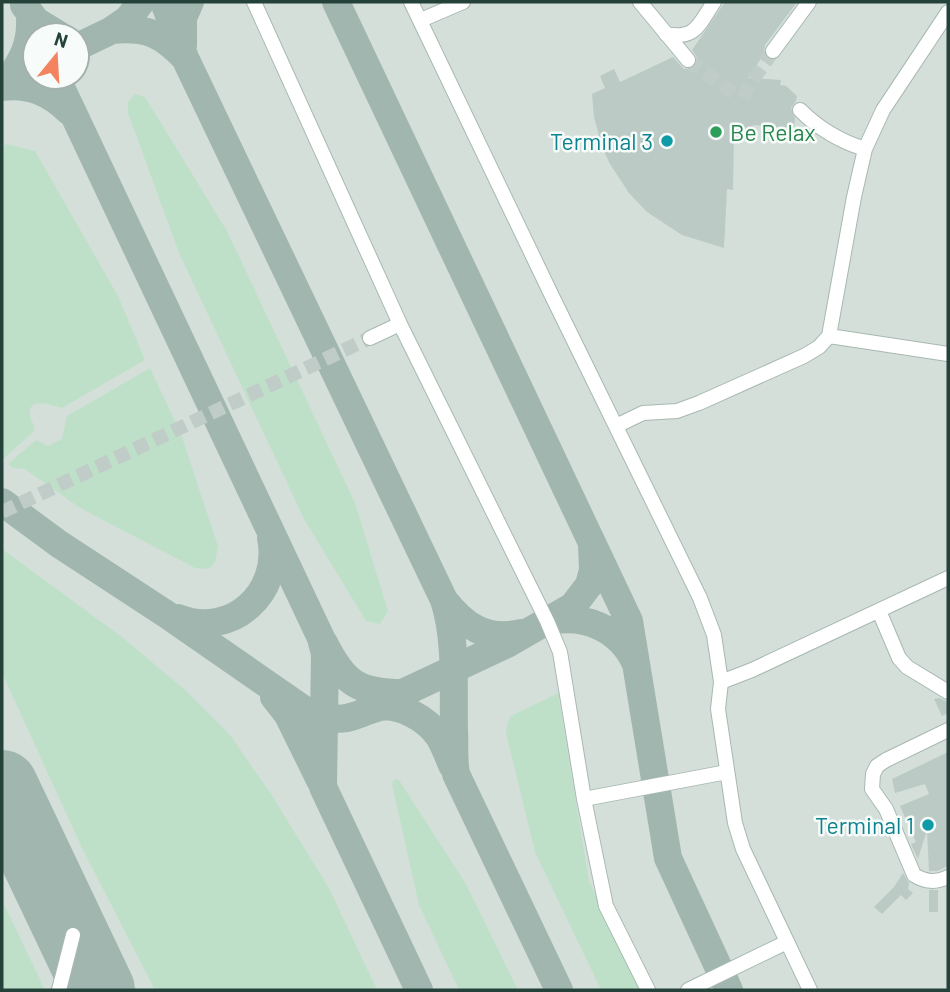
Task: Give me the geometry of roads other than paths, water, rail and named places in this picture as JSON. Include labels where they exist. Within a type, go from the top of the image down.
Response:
[{"type":"street","points":[[254,2],[400,324],[560,652],[584,799],[606,906],[648,990]]},
{"type":"street","points":[[411,2],[700,598],[714,635],[721,682],[718,709],[735,822],[743,849],[810,990]]},
{"type":"street","points":[[421,20],[463,2]]},
{"type":"street","points":[[640,2],[688,60]]},
{"type":"street","points":[[666,34],[681,37],[693,33],[714,2]]},
{"type":"street","points":[[773,51],[809,2]]},
{"type":"street","points":[[616,426],[643,413],[677,411],[699,403],[804,356],[819,347],[829,336],[865,149],[883,110],[948,12]]},
{"type":"street","points":[[800,110],[817,127],[865,149]]},
{"type":"street","points":[[370,338],[400,324]]},
{"type":"street","points":[[829,336],[948,354]]},
{"type":"street","points":[[721,682],[948,578]]},
{"type":"street","points":[[879,611],[899,658],[907,667],[948,692]]},
{"type":"street","points":[[948,730],[886,760],[877,766],[871,781],[872,789],[886,809],[914,875],[933,882],[948,877]]},
{"type":"street","points":[[584,799],[727,772]]},
{"type":"street","points":[[59,990],[73,935]]},
{"type":"street","points":[[688,990],[787,942]]},
{"type":"tunnel","points":[[743,98],[773,51]]},
{"type":"tunnel","points":[[688,60],[737,96]]},
{"type":"tunnel","points":[[2,512],[370,338]]},
{"type":"place","name":"Be Relax","points":[[716,132]]},
{"type":"place","name":"Terminal 3","points":[[667,141]]},
{"type":"place","name":"Terminal 1","points":[[928,825]]}]
